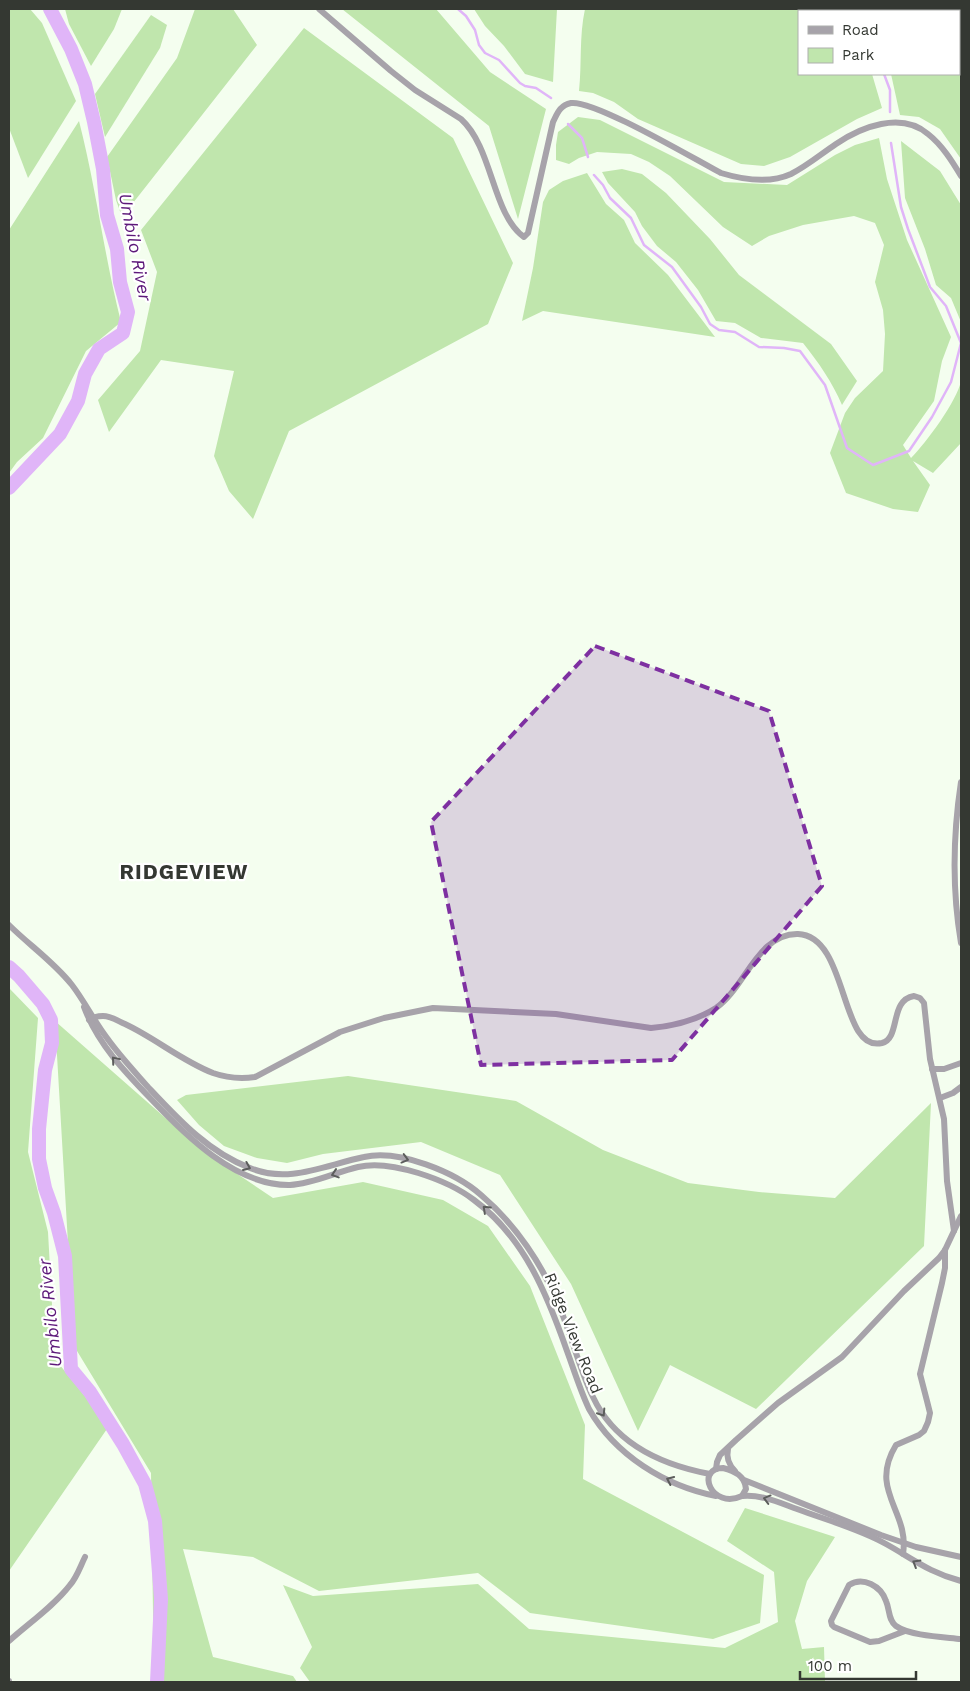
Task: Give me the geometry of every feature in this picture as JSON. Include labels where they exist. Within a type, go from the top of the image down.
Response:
[{"type":"street","points":[[319,9],[391,71],[468,124],[479,145],[510,222],[524,237],[528,233],[553,122],[560,108],[565,104],[571,103],[590,106],[613,116],[721,173],[736,178],[765,180],[791,174],[854,133],[878,124],[913,126],[927,133],[941,147],[961,176]]},
{"type":"street","points":[[961,782],[954,869],[961,944]]},
{"type":"street","name":"Ridge View Road","points":[[9,924],[66,978],[80,997],[114,1059],[168,1117],[208,1152],[236,1170],[266,1182],[290,1184],[321,1178],[360,1166],[389,1165],[456,1188],[482,1206],[512,1236],[529,1261],[547,1296],[589,1408],[604,1431],[632,1458],[663,1477],[690,1490],[730,1499],[750,1495],[771,1500],[886,1544],[924,1567],[961,1581]]},
{"type":"street","points":[[91,1018],[104,1016],[111,1018],[132,1027],[211,1072],[240,1079],[255,1077],[340,1032],[384,1018],[433,1008],[556,1014],[651,1028],[681,1023],[702,1016],[717,1007],[734,992],[765,948],[781,937],[796,934],[810,936],[824,947],[853,1023],[867,1040],[875,1043],[887,1040],[891,1035],[896,1014],[905,1000],[914,996],[920,998],[924,1003],[932,1069],[944,1119],[948,1181],[954,1231]]},
{"type":"street","name":"Ridge View Road","points":[[91,1018],[133,1071],[185,1125],[223,1155],[251,1169],[280,1176],[292,1175],[365,1156],[394,1156],[445,1172],[481,1194],[517,1233],[545,1273],[560,1306],[595,1402],[606,1420],[620,1436],[646,1453],[694,1471],[713,1472],[724,1468],[738,1474]]},
{"type":"street","points":[[932,1069],[944,1069],[961,1062]]},
{"type":"street","points":[[940,1098],[953,1093],[961,1087]]},
{"type":"street","points":[[716,1496],[708,1483],[718,1459],[778,1403],[842,1357],[881,1314],[935,1262],[945,1250],[961,1216]]},
{"type":"street","points":[[903,1554],[905,1543],[902,1528],[887,1489],[886,1470],[891,1453],[896,1445],[919,1435],[924,1431],[928,1422],[930,1413],[920,1374],[942,1283],[945,1268],[945,1250]]},
{"type":"street","points":[[567,1351],[574,1348]]},
{"type":"street","points":[[728,1448],[728,1462],[744,1480],[881,1535],[916,1547],[961,1557]]},
{"type":"street","points":[[742,1496],[746,1489],[744,1480]]},
{"type":"street","points":[[9,1641],[57,1599],[70,1585],[78,1574],[85,1557]]},
{"type":"street","points":[[905,1631],[879,1641],[870,1642],[834,1627],[831,1620],[849,1585],[860,1581],[867,1582],[878,1589],[884,1596],[892,1622],[905,1631],[961,1639]]},
{"type":"highlighted area","points":[[595,646],[769,711],[822,886],[672,1060],[481,1065],[431,822]]},
{"type":"green space","points":[[9,9],[30,9],[42,23],[76,101],[28,178],[9,128]]},
{"type":"green space","points":[[65,9],[122,9],[114,29],[91,66],[69,24]]},
{"type":"green space","points":[[195,9],[233,9],[257,45],[122,217],[116,200],[107,157],[177,58]]},
{"type":"green space","points":[[342,9],[436,9],[490,72],[546,109],[518,219],[489,126]]},
{"type":"green space","points":[[474,9],[557,9],[553,82],[525,74],[504,46],[485,26]]},
{"type":"green space","points":[[585,9],[856,9],[798,10],[798,75],[872,75],[882,108],[857,119],[790,157],[764,166],[741,164],[638,119],[614,102],[593,93],[579,91],[582,29]]},
{"type":"green space","points":[[151,15],[167,25],[160,48],[105,137],[95,94]]},
{"type":"green space","points":[[961,16],[961,159],[940,129],[919,117],[900,115],[891,75],[960,75]]},
{"type":"green space","points":[[304,28],[453,138],[513,263],[488,324],[289,431],[253,519],[229,491],[214,456],[234,371],[161,360],[109,432],[98,400],[140,351],[157,272],[141,230]]},
{"type":"green space","points":[[578,117],[600,120],[724,182],[787,185],[835,155],[855,145],[879,138],[887,179],[907,240],[951,337],[942,361],[934,401],[903,445],[911,458],[940,421],[954,399],[961,381],[961,443],[933,473],[913,461],[930,485],[918,512],[893,509],[846,493],[830,453],[845,413],[855,398],[883,371],[885,334],[883,310],[875,282],[884,245],[875,223],[854,216],[803,225],[769,236],[752,246],[723,227],[670,176],[649,162],[631,154],[597,152],[579,158],[569,164],[556,160],[558,132]]},
{"type":"green space","points":[[79,121],[121,322],[86,351],[43,438],[17,462],[9,473],[9,230]]},
{"type":"green space","points":[[901,141],[940,171],[961,205],[961,322],[951,298],[936,285],[925,249],[905,198]]},
{"type":"green space","points":[[622,169],[642,174],[666,193],[710,239],[739,275],[831,344],[857,381],[842,405],[825,373],[803,343],[761,338],[735,323],[716,321],[698,290],[676,262],[657,246],[642,226],[635,212],[608,183],[602,172]]},
{"type":"green space","points":[[587,173],[606,204],[624,220],[635,243],[668,275],[715,337],[543,311],[522,321],[533,268],[543,202],[549,190],[563,181]]},
{"type":"green space","points":[[9,988],[38,1018],[28,1152],[48,1232],[55,1359],[109,1426],[9,1571]]},
{"type":"green space","points":[[55,1021],[203,1151],[273,1198],[363,1182],[443,1200],[488,1226],[530,1286],[585,1425],[583,1479],[764,1575],[760,1623],[713,1639],[530,1613],[478,1573],[319,1591],[253,1557],[183,1549],[213,1657],[293,1676],[297,1682],[154,1682],[151,1473],[74,1346]]},
{"type":"green space","points":[[348,1076],[516,1101],[603,1150],[688,1183],[759,1192],[835,1198],[931,1103],[924,1246],[756,1409],[670,1365],[638,1431],[571,1284],[500,1175],[421,1142],[323,1154],[287,1163],[257,1158],[224,1146],[199,1125],[177,1100],[186,1095]]},
{"type":"green space","points":[[745,1508],[835,1537],[807,1581],[795,1621],[802,1649],[824,1647],[825,1682],[310,1682],[300,1668],[312,1647],[283,1585],[313,1596],[478,1584],[529,1629],[725,1648],[778,1622],[774,1572],[727,1541]]},
{"type":"waterway","name":"Umbilo River","points":[[9,488],[60,434],[78,401],[85,374],[99,349],[123,333],[128,312],[120,282],[117,249],[107,215],[103,169],[85,84],[71,49],[50,9]]},
{"type":"waterway","points":[[458,9],[466,16],[475,30],[479,45],[485,53],[499,60],[520,83],[536,88],[551,98]]},
{"type":"waterway","points":[[884,75],[890,90],[890,112]]},
{"type":"waterway","points":[[568,124],[582,138],[588,157]]},
{"type":"waterway","points":[[594,175],[603,185],[610,198],[631,218],[644,245],[672,267],[701,307],[710,324],[719,330],[735,332],[759,347],[800,351],[825,385],[847,448],[873,465],[909,451],[932,417],[951,382],[961,343],[946,306],[930,287],[908,229],[901,207],[891,143]]},
{"type":"waterway","name":"Umbilo River","points":[[9,967],[43,1004],[51,1020],[52,1043],[45,1070],[39,1129],[39,1159],[45,1188],[54,1213],[65,1256],[71,1369],[90,1392],[123,1444],[145,1484],[155,1521],[161,1599],[157,1682]]},
{"type":"district","name":"RIDGEVIEW","points":[[184,872]]}]
